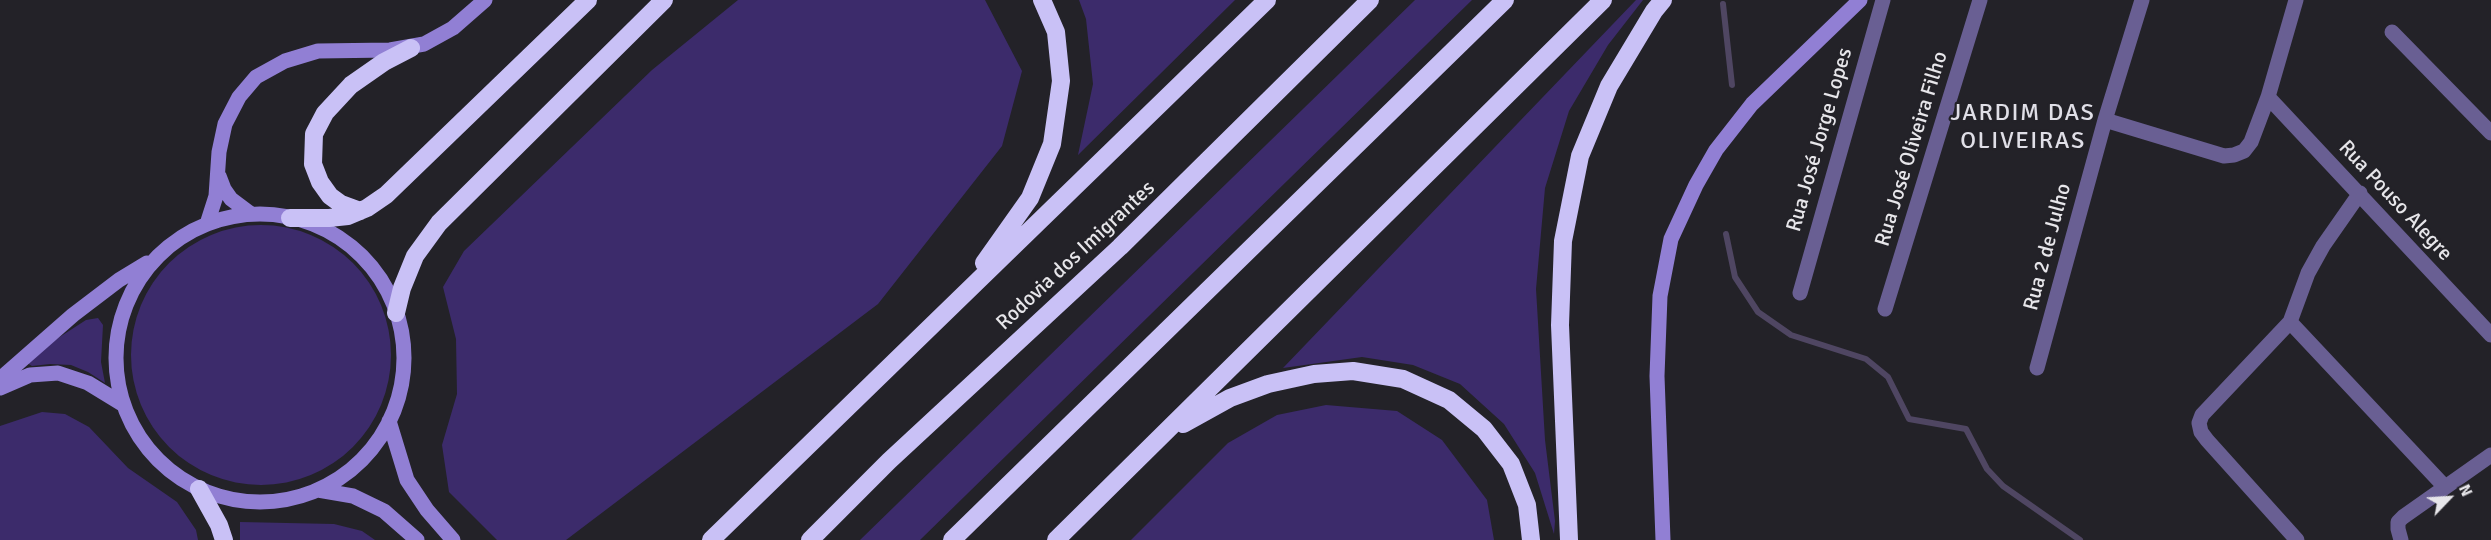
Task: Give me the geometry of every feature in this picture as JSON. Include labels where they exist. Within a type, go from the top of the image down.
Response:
[{"type":"highway","points":[[290,218],[348,216],[386,195],[588,0]]},
{"type":"highway","points":[[396,313],[408,270],[415,255],[439,224],[664,0]]},
{"type":"highway","points":[[961,297],[1030,198],[1052,144],[1061,81],[1056,32],[1042,0]]},
{"type":"highway","points":[[711,540],[1267,0]]},
{"type":"highway","name":"Rodovia dos Imigrantes","points":[[810,540],[889,461],[1120,247],[1370,0]]},
{"type":"highway","points":[[952,540],[1505,0]]},
{"type":"highway","points":[[1056,540],[1603,0]]},
{"type":"highway","points":[[1569,540],[1560,325],[1563,241],[1580,156],[1609,86],[1663,0]]},
{"type":"highway","points":[[360,211],[340,204],[330,196],[320,182],[313,164],[314,134],[325,113],[351,85],[384,62],[411,48]]},
{"type":"highway","points":[[1163,435],[1230,398],[1268,384],[1314,374],[1353,371],[1403,379],[1449,400],[1484,429],[1511,464],[1527,505],[1532,540]]},
{"type":"highway","points":[[199,489],[219,525],[224,540]]},
{"type":"main road","points":[[207,224],[216,196],[219,152],[225,124],[239,97],[256,77],[285,61],[318,51],[411,48],[442,35],[485,0]]},
{"type":"main road","points":[[1663,540],[1657,376],[1660,296],[1671,239],[1696,185],[1716,150],[1752,104],[1860,0]]},
{"type":"main road","points":[[218,175],[231,199],[251,214]]},
{"type":"main road","points":[[0,379],[80,309],[178,240],[207,224],[251,214],[290,218],[325,230],[355,251],[379,279],[396,313],[402,342],[403,365],[399,393],[389,421],[376,443],[359,463],[318,490],[289,500],[258,503],[228,499],[199,489],[157,459],[133,426],[124,405],[116,369],[120,325],[134,287],[158,256]]},
{"type":"main road","points":[[0,388],[30,375],[58,373],[88,383],[124,405]]},
{"type":"main road","points":[[389,421],[407,480],[427,510],[453,540]]},
{"type":"main road","points":[[318,490],[353,496],[384,511],[417,540]]},
{"type":"street","name":"Rua José Jorge Lopes","points":[[1800,293],[1883,0]]},
{"type":"street","name":"Rua José Oliveira Filho","points":[[1885,309],[1980,0]]},
{"type":"street","name":"Rua 2 de Julho","points":[[2037,368],[2105,120],[2142,0]]},
{"type":"street","points":[[2105,120],[2224,156],[2234,156],[2244,151],[2251,142],[2268,97],[2296,0]]},
{"type":"street","points":[[2392,32],[2491,133]]},
{"type":"street","name":"Rua Pouso Alegre","points":[[2268,97],[2491,335]]},
{"type":"street","points":[[2297,540],[2207,440],[2201,432],[2199,423],[2202,415],[2290,322],[2313,264],[2360,193]]},
{"type":"street","points":[[2290,322],[2445,487]]},
{"type":"street","points":[[2401,540],[2398,522],[2491,455]]},
{"type":"shaded area","points":[[738,0],[985,0],[1022,71],[1002,146],[878,304],[566,540],[497,540],[449,492],[442,445],[457,394],[456,339],[443,287],[464,251],[652,70]]},
{"type":"shaded area","points":[[1079,0],[1235,0],[1078,155],[1093,84],[1086,19]]},
{"type":"shaded area","points":[[1415,0],[1472,0],[920,540],[860,540]]},
{"type":"shaded area","points":[[1636,0],[1643,0],[1608,45],[1569,111],[1545,188],[1536,289],[1545,440],[1555,521],[1554,534],[1535,473],[1504,424],[1460,384],[1413,365],[1362,357],[1283,368]]},
{"type":"shaded area","points":[[261,225],[286,228],[311,235],[333,247],[353,263],[369,283],[381,305],[388,330],[391,355],[388,380],[381,405],[369,427],[353,447],[333,463],[311,475],[286,482],[261,485],[236,482],[211,475],[189,463],[169,447],[153,427],[141,405],[134,380],[131,355],[134,330],[141,305],[153,283],[169,263],[189,247],[211,235],[236,228]]},
{"type":"shaded area","points":[[98,318],[103,325],[101,362],[105,383],[71,365],[32,366],[27,363],[55,340],[86,320]]},
{"type":"shaded area","points":[[1326,405],[1397,411],[1442,440],[1487,500],[1494,540],[1131,540],[1228,443],[1277,415]]},
{"type":"shaded area","points":[[42,412],[65,414],[89,427],[128,468],[177,502],[196,530],[198,540],[0,540],[0,426]]},
{"type":"shaded area","points":[[240,522],[334,524],[362,531],[375,540],[240,540]]},
{"type":"waterway","points":[[1723,4],[1732,85]]},
{"type":"waterway","points":[[1726,234],[1735,277],[1758,312],[1791,335],[1866,359],[1888,377],[1909,419],[1966,429],[1987,469],[2003,486],[2080,540]]},
{"type":"district","name":"JARDIM DAS OLIVEIRAS","points":[[2023,128]]}]
